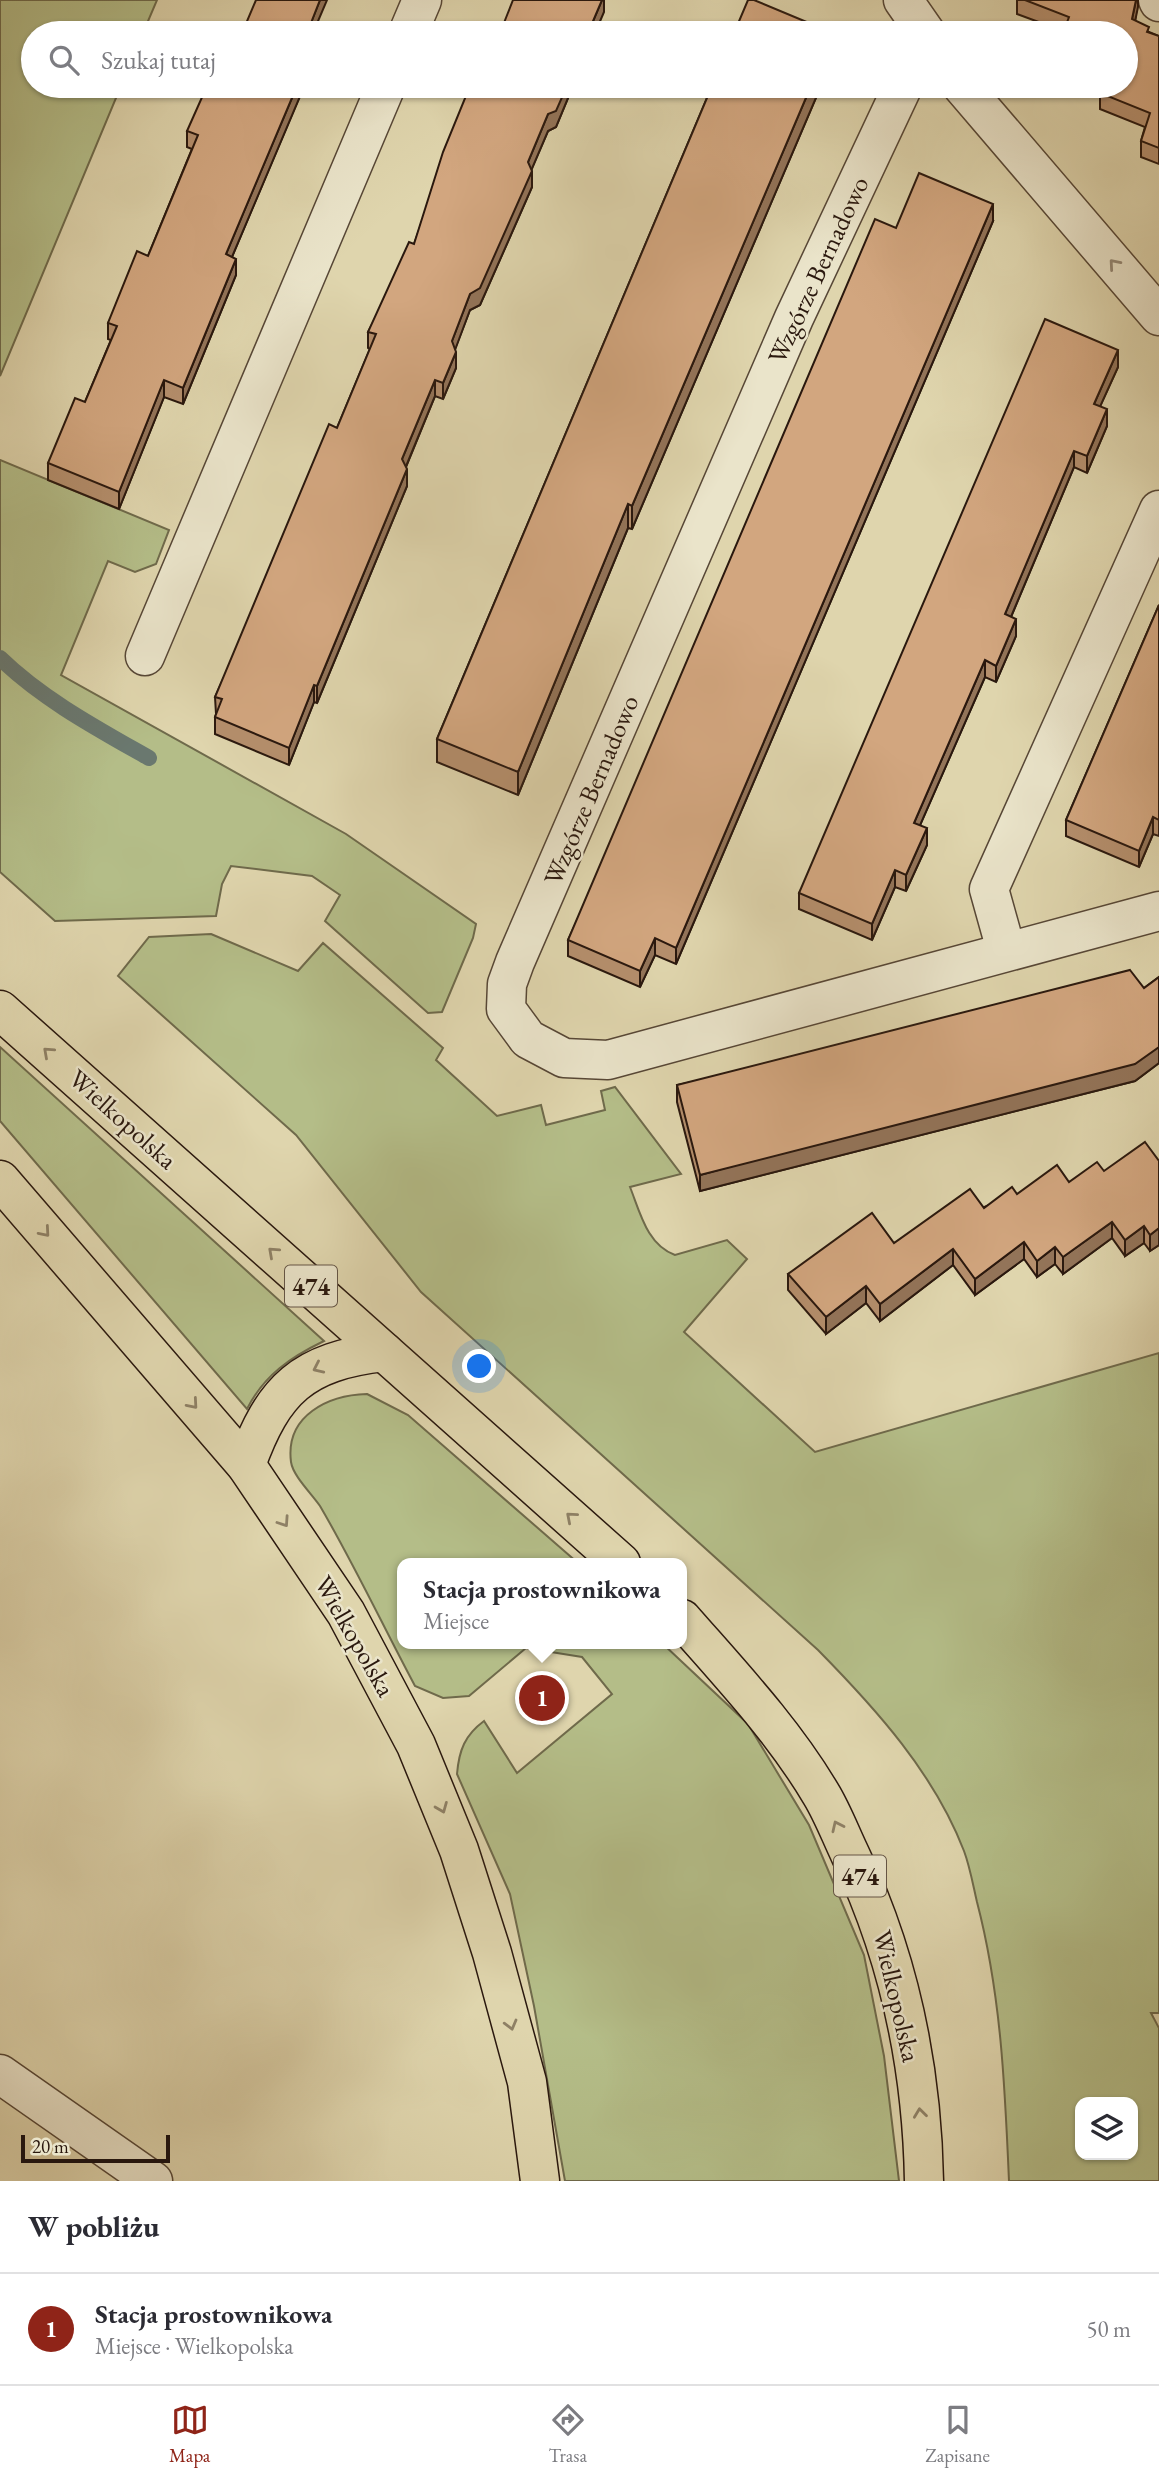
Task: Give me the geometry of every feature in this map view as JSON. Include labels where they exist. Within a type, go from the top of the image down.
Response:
[{"type":"main road","name":"Wielkopolska","points":[[0,1010],[615,1558]]},
{"type":"main road","name":"Wielkopolska","points":[[0,1180],[246,1465],[346,1613],[416,1745],[459,1850],[492,1953],[527,2082],[540,2181]]},
{"type":"main road","points":[[246,1465],[257,1432],[279,1399],[308,1373],[344,1357],[384,1352]]},
{"type":"main road","name":"Wielkopolska","points":[[687,1625],[765,1713],[822,1795],[875,1906],[910,2031],[923,2137],[924,2181]]},
{"type":"street","points":[[413,21],[422,0]]},
{"type":"street","points":[[903,0],[918,21]]},
{"type":"street","points":[[145,656],[381,98]]},
{"type":"street","name":"Wzgórze Bernadowo","points":[[897,98],[794,318],[515,962],[507,984],[506,1009],[528,1039],[565,1058],[608,1060],[1006,950],[1159,911]]},
{"type":"street","points":[[972,98],[1159,316]]},
{"type":"street","points":[[1006,950],[989,889],[1159,510]]},
{"type":"street","points":[[0,2074],[153,2181]]},
{"type":"green space","points":[[0,0],[157,0],[148,21],[21,21],[21,98],[116,98],[0,376]]},
{"type":"green space","points":[[0,460],[169,530],[156,564],[135,572],[108,561],[61,675],[346,834],[476,924],[473,938],[442,1012],[428,1013],[325,921],[340,895],[312,876],[231,866],[222,884],[216,916],[55,921],[0,872]]},
{"type":"green space","points":[[211,934],[298,971],[323,943],[443,1048],[436,1060],[497,1116],[541,1105],[546,1125],[605,1110],[601,1091],[615,1087],[681,1174],[630,1187],[651,1236],[665,1250],[675,1255],[727,1240],[747,1259],[684,1332],[815,1452],[1159,1353],[1159,2013],[1151,2013],[1159,2028],[1159,2181],[1009,2181],[997,2006],[970,1870],[964,1851],[937,1795],[902,1743],[818,1650],[421,1292],[296,1135],[118,976],[149,937]]},
{"type":"green space","points":[[0,1047],[324,1341],[279,1368],[262,1386],[247,1409],[0,1121]]},
{"type":"green space","points":[[367,1394],[408,1415],[572,1558],[397,1558],[397,1649],[525,1649],[469,1696],[443,1698],[415,1686],[333,1528],[292,1467],[291,1446],[302,1420],[325,1404],[353,1395]]},
{"type":"green space","points":[[532,1649],[668,1649],[748,1724],[809,1825],[864,1955],[884,2056],[899,2181],[565,2181],[534,2006],[510,1894],[457,1774],[464,1744],[484,1721],[517,1773],[612,1694],[582,1657]]},
{"type":"building","points":[[256,0],[320,0],[312,21],[247,21]]},
{"type":"building","points":[[513,0],[602,0],[593,21],[505,21]]},
{"type":"building","points":[[748,0],[754,0],[804,21],[739,21]]},
{"type":"building","points":[[1025,0],[1136,0],[1132,19],[1136,21],[1068,21],[1069,17]]},
{"type":"building","points":[[1138,22],[1149,27],[1147,32],[1159,36],[1159,148],[1141,141],[1150,113],[1112,98],[1138,98]]},
{"type":"building","points":[[202,98],[292,98],[226,254],[236,259],[183,388],[164,380],[119,492],[48,463],[75,398],[85,402],[117,326],[108,323],[137,251],[148,256],[198,135],[187,131]]},
{"type":"building","points":[[465,98],[562,98],[556,111],[548,114],[528,162],[532,171],[480,288],[470,294],[452,341],[456,352],[443,383],[435,380],[402,459],[407,469],[289,748],[215,717],[222,699],[215,697],[329,424],[337,428],[376,334],[368,332],[409,242],[414,244],[443,152]]},
{"type":"building","points":[[707,98],[806,98],[632,506],[628,504],[518,772],[437,739]]},
{"type":"building","points":[[919,173],[993,204],[676,948],[655,938],[640,971],[568,940],[875,219],[896,228]]},
{"type":"building","points":[[1045,319],[1118,350],[1094,404],[1107,409],[1087,456],[1074,451],[1005,614],[1016,619],[996,666],[985,660],[914,823],[927,828],[906,875],[895,870],[872,924],[799,893]]},
{"type":"building","points":[[1159,605],[1159,820],[1153,817],[1139,851],[1066,820]]},
{"type":"building","points":[[1130,970],[1144,988],[1159,977],[1159,1047],[1135,1064],[700,1175],[677,1085]]},
{"type":"building","points":[[1145,1142],[1159,1161],[1159,1228],[1150,1235],[1144,1226],[1125,1240],[1112,1222],[1063,1257],[1055,1247],[1037,1261],[1024,1242],[975,1279],[953,1249],[880,1304],[866,1286],[826,1317],[788,1274],[872,1213],[894,1243],[970,1189],[984,1208],[1012,1187],[1017,1194],[1057,1165],[1069,1182],[1097,1162],[1104,1171]]},
{"type":"waterway","points":[[0,658],[52,700],[149,758]]},
{"type":"place","name":"Stacja prostownikowa","points":[[542,1698]]}]
